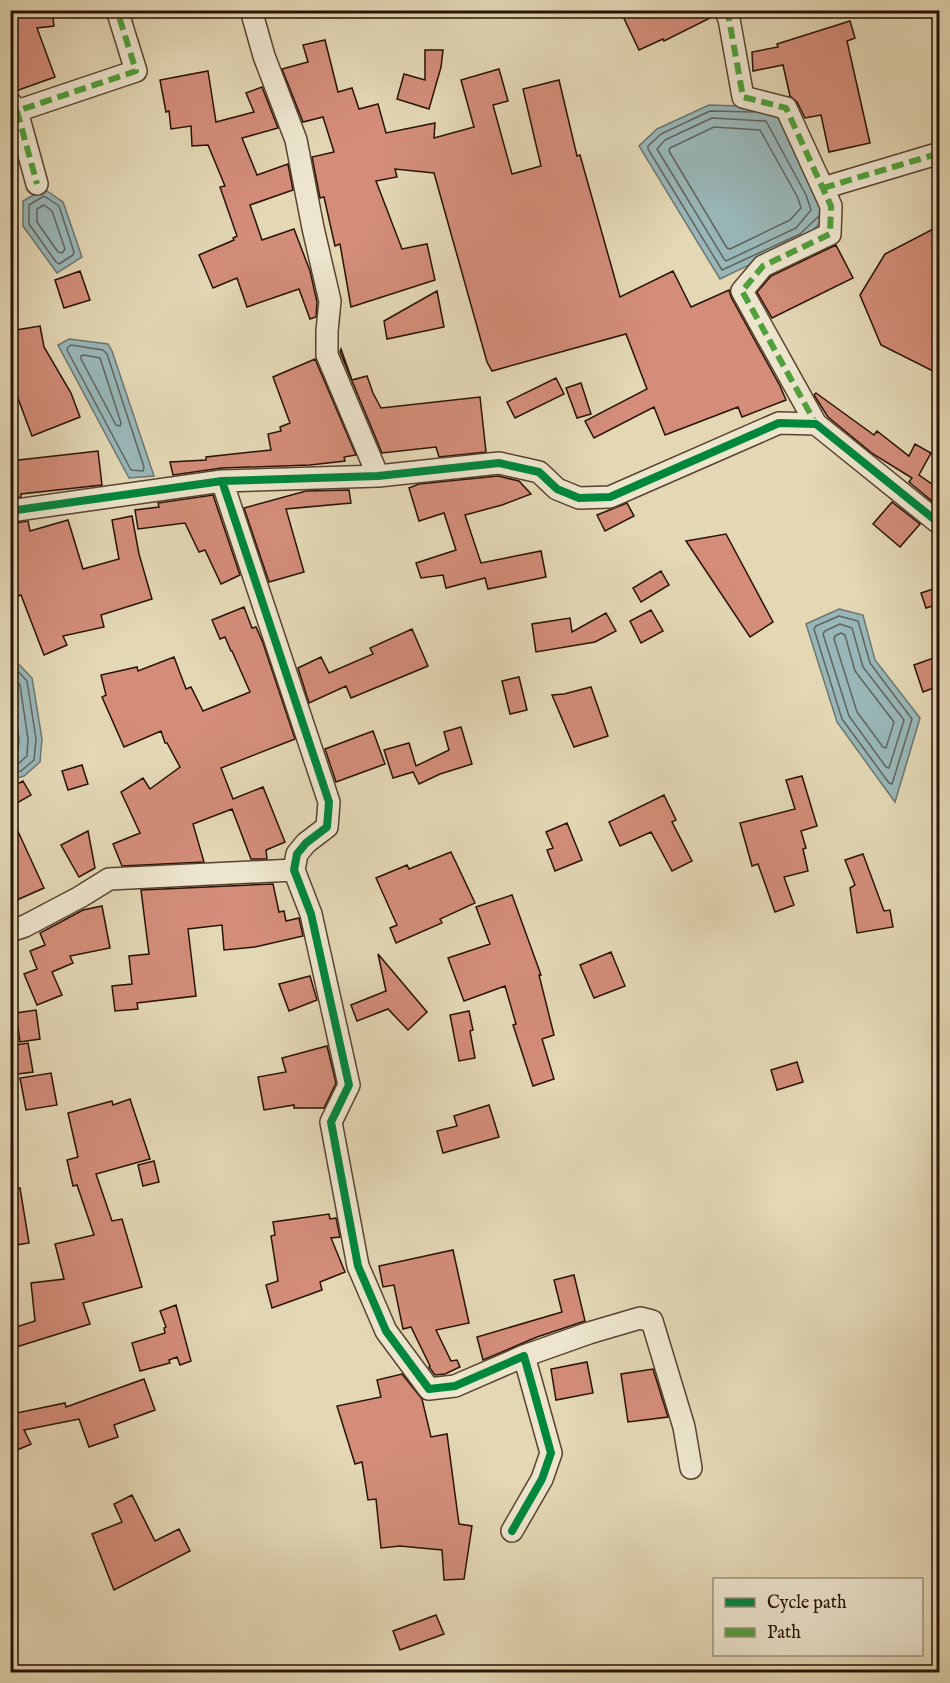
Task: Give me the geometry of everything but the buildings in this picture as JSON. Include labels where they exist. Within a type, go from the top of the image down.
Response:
[{"type":"street","points":[[37,184],[14,107],[136,71],[117,10]]},
{"type":"street","points":[[251,10],[264,56],[296,140],[330,302],[327,355],[378,476]]},
{"type":"street","points":[[725,10],[729,19],[743,97],[786,108],[831,206],[830,234],[763,266],[742,291],[816,424],[939,524]]},
{"type":"street","points":[[823,188],[939,153]]},
{"type":"street","points":[[10,511],[222,482],[378,476],[499,463],[539,472],[557,489],[579,498],[610,497],[779,423],[816,424]]},
{"type":"street","points":[[222,482],[329,802],[327,827],[306,843],[297,854],[294,870],[311,914],[349,1085],[331,1122],[358,1266],[386,1331],[429,1389],[455,1386],[524,1356],[589,1333],[640,1318],[652,1321],[684,1427],[691,1468]]},
{"type":"street","points":[[10,931],[25,926],[109,879],[294,870]]},
{"type":"street","points":[[512,1531],[542,1479],[551,1453],[524,1356]]},
{"type":"water","points":[[709,105],[773,107],[819,190],[827,216],[805,238],[720,279],[639,146],[657,129]]},
{"type":"water","points":[[44,189],[63,202],[82,257],[57,273],[23,226],[23,201]]},
{"type":"water","points":[[69,339],[108,344],[154,476],[129,478],[58,345]]},
{"type":"water","points":[[839,609],[863,615],[875,660],[920,718],[895,802],[837,722],[806,624]]},
{"type":"water","points":[[10,655],[32,678],[42,739],[40,762],[24,776],[11,780]]},
{"type":"marked path","points":[[10,102],[17,111],[136,71],[117,10]]},
{"type":"marked path","points":[[725,10],[729,19],[743,97],[786,108],[831,206],[830,234],[763,266],[742,291],[816,424]]},
{"type":"marked path","points":[[17,111],[37,184]]},
{"type":"marked path","points":[[823,188],[940,153]]},
{"type":"cycle path","points":[[10,511],[222,481],[378,476],[499,463],[539,472],[557,489],[579,498],[610,497],[779,423],[816,424],[940,524]]},
{"type":"cycle path","points":[[222,481],[329,802],[327,827],[306,843],[297,854],[294,870],[311,914],[349,1085],[331,1122],[358,1266],[386,1331],[429,1389],[455,1386],[524,1356],[551,1453],[542,1479],[512,1531]]}]
